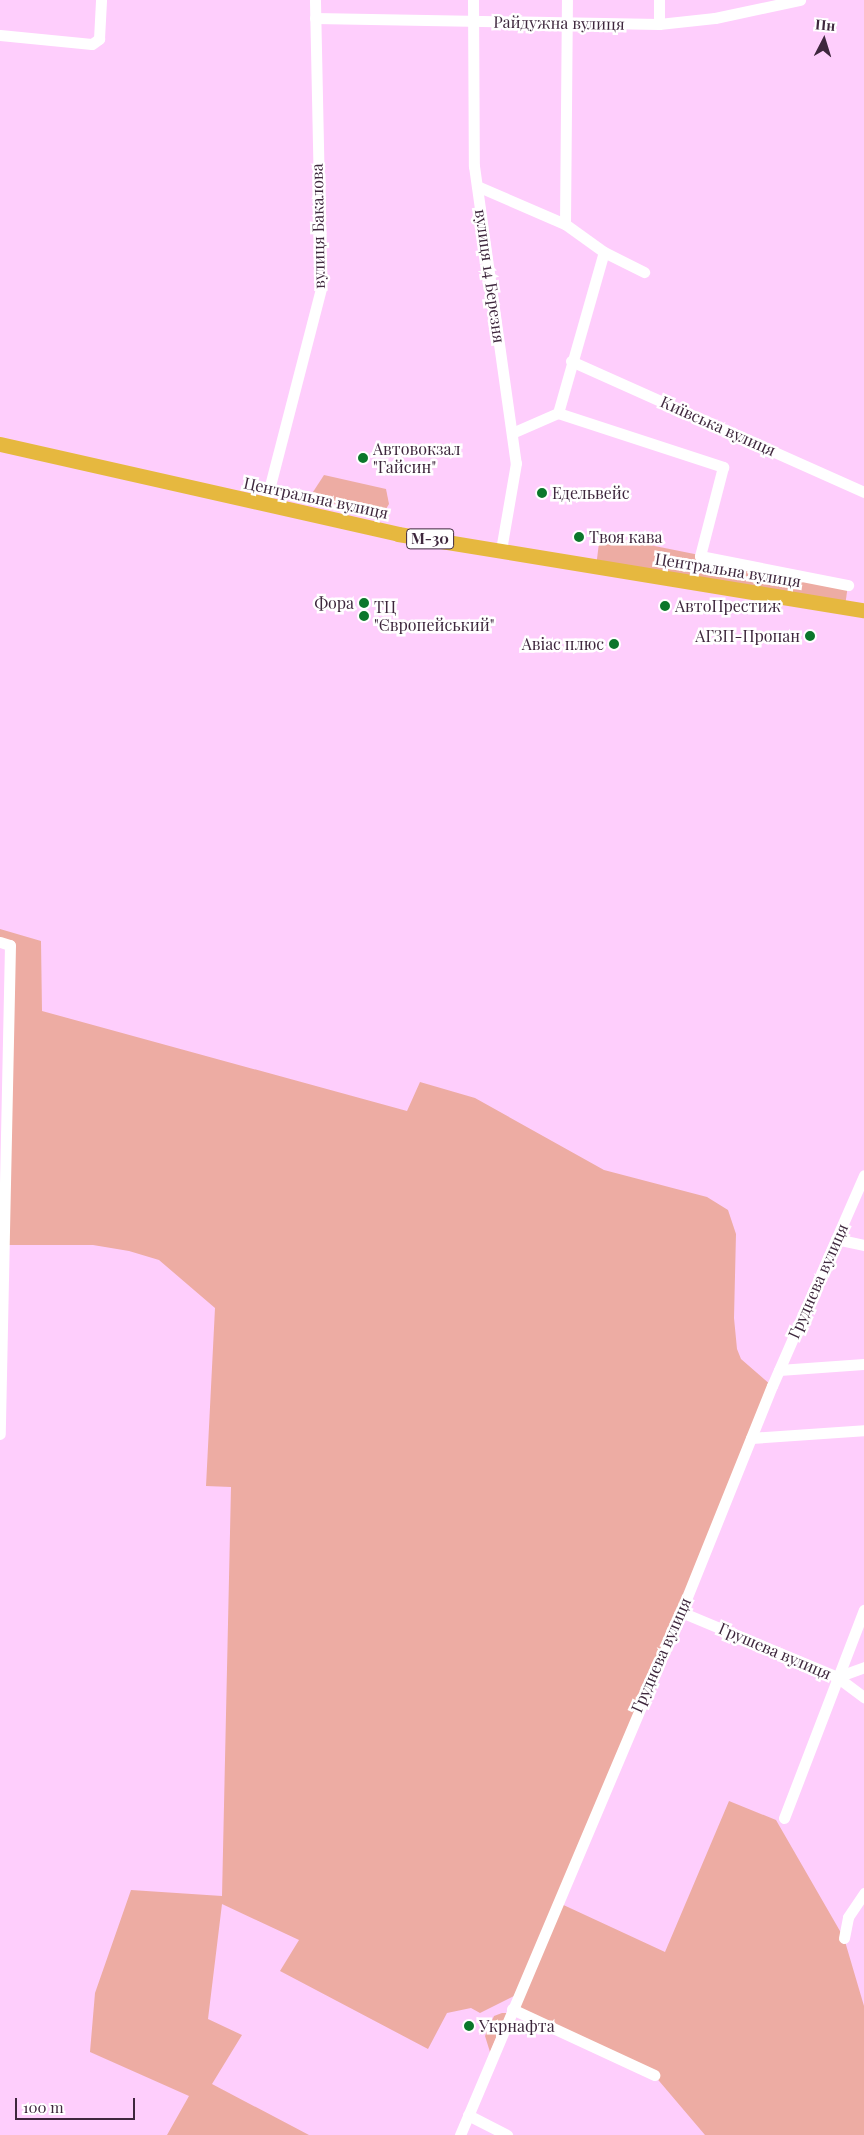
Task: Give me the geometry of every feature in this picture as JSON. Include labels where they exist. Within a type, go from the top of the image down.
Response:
[{"type":"highway","name":"Центральна вулиця","points":[[0,444],[402,535],[864,610]]},
{"type":"street","points":[[0,35],[92,44],[99,39],[101,0]]},
{"type":"street","name":"вулиця Бакалова","points":[[265,505],[321,288],[315,0]]},
{"type":"street","name":"вулиця 14 Березня","points":[[474,0],[477,186],[516,463],[500,550]]},
{"type":"street","points":[[564,224],[567,0]]},
{"type":"street","points":[[659,0],[659,24]]},
{"type":"street","name":"Райдужна вулиця","points":[[315,18],[659,24],[715,18],[755,5],[800,0]]},
{"type":"street","points":[[477,186],[564,224],[604,252],[644,272]]},
{"type":"street","points":[[558,412],[571,361],[604,252]]},
{"type":"street","name":"Київська вулиця","points":[[571,361],[864,492]]},
{"type":"street","points":[[512,433],[558,412],[722,467],[700,556],[848,585]]},
{"type":"street","points":[[0,1434],[5,944]]},
{"type":"street","name":"Груднева вулиця","points":[[460,2135],[681,1612],[779,1370],[864,1175]]},
{"type":"street","points":[[836,1239],[864,1245]]},
{"type":"street","points":[[779,1370],[864,1364]]},
{"type":"street","points":[[751,1438],[864,1430]]},
{"type":"street","points":[[784,1818],[864,1610]]},
{"type":"street","name":"Грушева вулиця","points":[[681,1612],[837,1677],[864,1697]]},
{"type":"street","points":[[837,1677],[864,1667]]},
{"type":"street","points":[[844,1938],[848,1918],[864,1893]]},
{"type":"street","points":[[512,2009],[654,2075]]},
{"type":"street","points":[[468,2115],[506,2135]]},
{"type":"shaded area","points":[[324,475],[386,489],[389,504],[383,514],[317,500],[313,492]]},
{"type":"shaded area","points":[[600,535],[848,585],[845,606],[596,567]]},
{"type":"shaded area","points":[[0,929],[41,941],[42,1011],[407,1111],[420,1082],[475,1098],[604,1170],[707,1197],[728,1210],[736,1234],[734,1318],[737,1349],[741,1359],[772,1386],[557,1902],[665,1952],[729,1801],[776,1820],[844,1938],[864,2006],[864,2135],[705,2135],[654,2075],[512,2009],[518,1994],[480,2013],[471,2008],[447,2013],[428,2049],[280,1971],[299,1940],[222,1904],[208,2019],[242,2035],[212,2084],[309,2135],[167,2135],[189,2096],[90,2052],[95,1993],[131,1890],[222,1896],[231,1487],[206,1486],[215,1308],[159,1260],[129,1251],[93,1245],[4,1245],[10,945],[0,942]]},
{"type":"shaded area","points":[[507,2013],[490,2052],[485,2036],[494,2016]]},
{"type":"place","name":"Автовокзал \"Гайсин\"","points":[[363,458]]},
{"type":"place","name":"Едельвейс","points":[[542,493]]},
{"type":"place","name":"Твоя кава","points":[[579,537]]},
{"type":"place","name":"Фора","points":[[364,603]]},
{"type":"place","name":"АвтоПрестиж","points":[[665,606]]},
{"type":"place","name":"ТЦ \"Європейський\"","points":[[364,616]]},
{"type":"place","name":"АГЗП-Пропан","points":[[810,636]]},
{"type":"place","name":"Авіас плюс","points":[[614,644]]},
{"type":"place","name":"Укрнафта","points":[[469,2026]]}]
